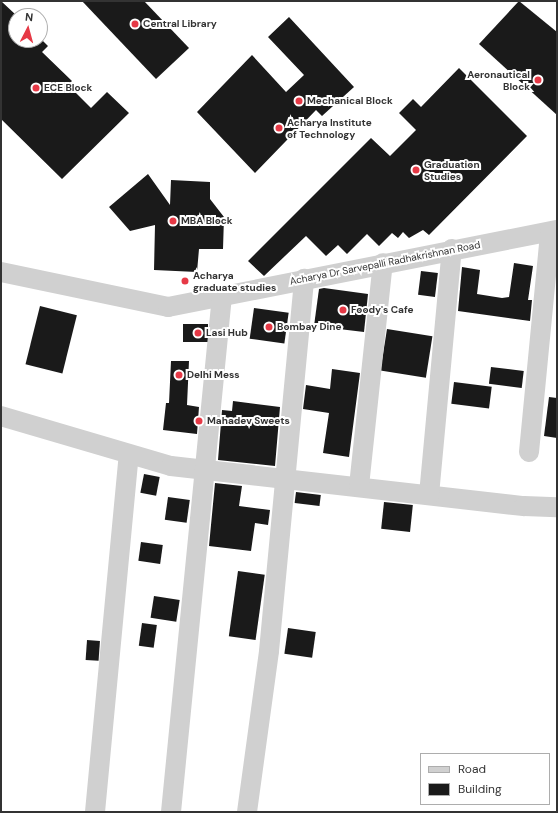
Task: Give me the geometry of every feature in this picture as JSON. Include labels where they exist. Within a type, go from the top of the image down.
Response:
[{"type":"street","name":"Acharya Dr Sarvepalli Radhakrishnan Road","points":[[1,272],[168,307],[452,249],[553,231]]},
{"type":"street","points":[[529,452],[553,231]]},
{"type":"street","points":[[429,495],[452,249]]},
{"type":"street","points":[[359,486],[383,263]]},
{"type":"street","points":[[247,812],[269,651],[304,279]]},
{"type":"street","points":[[171,812],[182,676],[208,470],[222,296]]},
{"type":"street","points":[[1,416],[130,455],[208,470],[429,495],[557,507]]},
{"type":"street","points":[[96,812],[130,455]]},
{"type":"building","name":"ECE Block","points":[[1,1],[8,8],[8,48],[46,48],[42,52],[72,81],[68,85],[91,108],[107,92],[129,113],[62,179],[1,119]]},
{"type":"building","name":"Central Library","points":[[82,1],[144,1],[189,48],[156,79]]},
{"type":"building","name":"Aeronautical Block","points":[[519,1],[557,32],[557,115],[479,44]]},
{"type":"building","name":"Mechanical Block","points":[[289,17],[354,87],[322,116],[316,110],[255,173],[197,112],[252,55],[286,92],[304,75],[268,37]]},
{"type":"building","name":"Graduation Studies","points":[[459,68],[527,136],[429,235],[423,230],[409,238],[403,232],[398,238],[392,233],[379,246],[367,234],[347,254],[338,245],[326,256],[306,236],[264,276],[248,261],[371,138],[390,156],[416,130],[399,113],[413,99],[421,107]]},
{"type":"building","name":"MBA Block","points":[[148,174],[170,205],[171,180],[210,182],[210,199],[224,217],[223,249],[199,249],[197,272],[154,270],[155,225],[130,231],[109,207]]},
{"type":"building","points":[[514,263],[533,266],[528,300],[532,300],[530,321],[458,311],[462,267],[480,270],[477,294],[502,298],[509,297]]},
{"type":"building","points":[[421,271],[438,273],[435,297],[418,295]]},
{"type":"building","name":"Foody's Cafe","points":[[324,288],[368,294],[364,332],[314,326],[319,289]]},
{"type":"building","points":[[40,306],[77,315],[62,373],[25,364]]},
{"type":"building","points":[[254,308],[289,313],[284,344],[250,339]]},
{"type":"building","name":"Lasi Hub","points":[[183,324],[208,324],[208,342],[183,342]]},
{"type":"building","points":[[387,329],[432,336],[426,378],[380,370]]},
{"type":"building","points":[[171,361],[189,361],[187,405],[199,407],[197,434],[163,430],[166,403],[169,403]]},
{"type":"building","points":[[491,367],[524,371],[522,388],[489,384]]},
{"type":"building","points":[[332,369],[360,373],[349,457],[323,453],[329,413],[303,409],[306,385],[330,389]]},
{"type":"building","points":[[454,382],[492,387],[489,408],[451,404]]},
{"type":"building","points":[[549,397],[557,398],[557,438],[544,436]]},
{"type":"building","points":[[233,401],[280,407],[275,466],[218,460],[222,410],[232,411]]},
{"type":"building","points":[[144,474],[160,477],[156,496],[140,493]]},
{"type":"building","points":[[215,483],[242,486],[239,506],[270,510],[268,525],[255,523],[251,551],[209,546]]},
{"type":"building","points":[[296,492],[321,495],[319,506],[295,503]]},
{"type":"building","points":[[168,497],[190,500],[187,523],[165,520]]},
{"type":"building","points":[[384,502],[413,505],[410,532],[381,529]]},
{"type":"building","points":[[141,542],[163,545],[160,564],[138,561]]},
{"type":"building","points":[[238,571],[265,575],[256,640],[229,636]]},
{"type":"building","points":[[154,596],[180,600],[176,622],[151,618]]},
{"type":"building","points":[[142,623],[157,625],[154,648],[139,646]]},
{"type":"building","points":[[288,628],[316,632],[312,658],[284,654]]},
{"type":"building","points":[[87,640],[100,641],[99,661],[86,660]]},
{"type":"place","name":"Central Library","points":[[135,24]]},
{"type":"place","name":"Aeronautical Block","points":[[538,80]]},
{"type":"place","name":"ECE Block","points":[[36,88]]},
{"type":"place","name":"Mechanical Block","points":[[299,101]]},
{"type":"place","name":"Acharya Institute of Technology","points":[[279,128]]},
{"type":"place","name":"Graduation Studies","points":[[416,170]]},
{"type":"place","name":"MBA Block","points":[[173,221]]},
{"type":"place","name":"Acharya graduate studies","points":[[185,281]]},
{"type":"place","name":"Foody's Cafe","points":[[343,310]]},
{"type":"place","name":"Bombay Dine","points":[[269,327]]},
{"type":"place","name":"Lasi Hub","points":[[198,333]]},
{"type":"place","name":"Delhi Mess","points":[[179,375]]},
{"type":"place","name":"Mahadev Sweets","points":[[199,421]]}]
